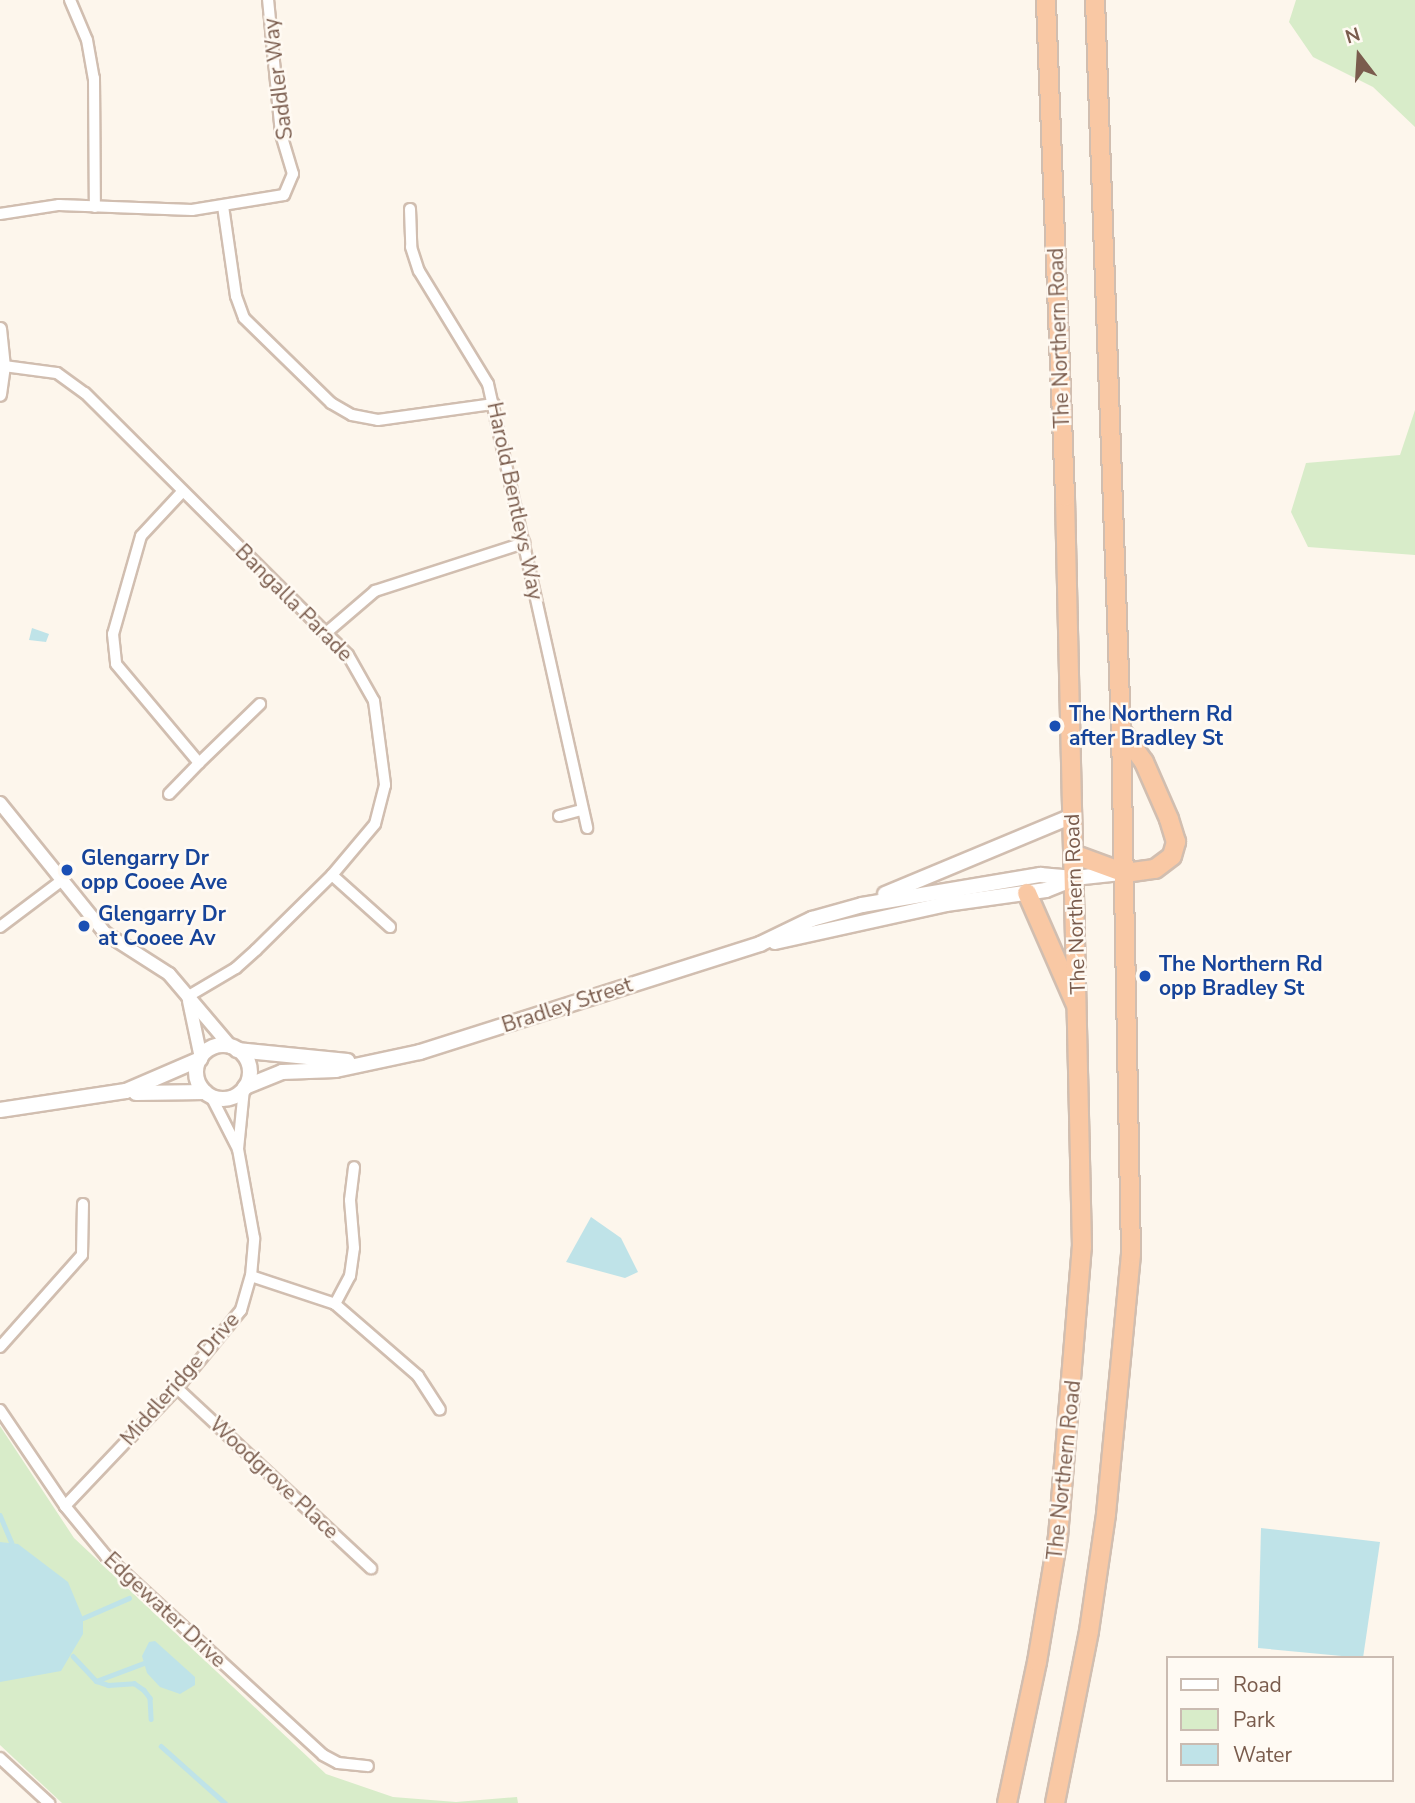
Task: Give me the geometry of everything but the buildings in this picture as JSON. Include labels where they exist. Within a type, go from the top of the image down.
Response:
[{"type":"highway","name":"The Northern Road","points":[[1007,1803],[1049,1599],[1067,1462],[1082,1247],[1080,1013],[1046,0]]},
{"type":"highway","points":[[1055,1803],[1091,1618],[1129,1295],[1132,1186],[1121,730],[1096,0]]},
{"type":"highway","points":[[1073,854],[1125,873],[1161,866],[1172,856],[1176,842],[1144,762],[1121,730]]},
{"type":"highway","points":[[1027,893],[1080,1013]]},
{"type":"main road","points":[[862,905],[1072,816]]},
{"type":"main road","name":"Bradley Street","points":[[245,1088],[282,1072],[336,1070],[419,1052],[760,944],[813,919],[862,905],[1040,875],[1074,878],[1125,873]]},
{"type":"main road","name":"Bradley Street","points":[[760,944],[817,936],[946,904],[1027,893],[1074,878]]},
{"type":"main road","points":[[0,1110],[110,1094],[157,1082],[214,1047],[234,1048],[248,1063],[245,1088],[229,1098],[208,1094],[110,1094]]},
{"type":"main road","name":"Bradley Street","points":[[234,1048],[373,1062]]},
{"type":"main road","points":[[200,1058],[197,1080],[208,1094]]},
{"type":"street","points":[[70,0],[87,40],[94,78],[95,207]]},
{"type":"street","name":"Saddler Way","points":[[223,206],[284,195],[292,180],[272,60],[268,0]]},
{"type":"street","points":[[0,214],[59,205],[161,211],[223,206],[236,296],[244,318],[331,403],[352,415],[379,420],[494,404]]},
{"type":"street","name":"Harold Bentleys Way","points":[[410,209],[411,247],[419,271],[433,300],[479,362],[494,404],[587,828]]},
{"type":"street","points":[[0,329],[4,366],[0,395]]},
{"type":"street","name":"Bangalla Parade","points":[[4,366],[57,373],[68,379],[326,633],[354,663],[370,691],[384,775],[375,824],[332,875],[236,968],[188,999]]},
{"type":"street","points":[[182,492],[141,536],[112,645],[124,677],[200,763]]},
{"type":"street","points":[[326,633],[375,591],[524,543]]},
{"type":"street","points":[[169,794],[260,704]]},
{"type":"street","points":[[0,803],[105,933],[158,966],[234,1048]]},
{"type":"street","points":[[559,816],[582,810]]},
{"type":"street","points":[[332,875],[390,928]]},
{"type":"street","points":[[0,927],[61,881]]},
{"type":"street","points":[[188,999],[200,1058]]},
{"type":"street","name":"Middleridge Drive","points":[[65,1506],[177,1388],[241,1310],[251,1276],[254,1238],[238,1149],[245,1088]]},
{"type":"street","name":"Middleridge Drive","points":[[208,1094],[238,1149]]},
{"type":"street","points":[[335,1304],[348,1281],[353,1255],[354,1167]]},
{"type":"street","points":[[0,1347],[82,1255],[83,1204]]},
{"type":"street","points":[[251,1276],[335,1304],[418,1376],[440,1410]]},
{"type":"street","name":"Woodgrove Place","points":[[177,1388],[372,1568]]},
{"type":"street","name":"Edgewater Drive","points":[[0,1410],[65,1506],[106,1556],[323,1755],[338,1763],[368,1766]]},
{"type":"street","points":[[0,1758],[49,1803]]},
{"type":"green space","points":[[1296,0],[1415,0],[1415,127],[1373,87],[1313,57],[1289,22]]},
{"type":"green space","points":[[1415,410],[1415,555],[1308,547],[1291,512],[1306,463],[1400,455]]},
{"type":"green space","points":[[0,1426],[74,1538],[326,1774],[393,1797],[456,1802],[517,1797],[518,1803],[62,1803],[0,1745]]},
{"type":"water","points":[[32,628],[49,634],[46,642],[29,640]]},
{"type":"water","points":[[591,1217],[621,1238],[638,1272],[625,1278],[566,1262]]},
{"type":"water","points":[[1261,1528],[1380,1542],[1363,1656],[1258,1648]]},
{"type":"water","points":[[0,1542],[18,1544],[68,1582],[83,1618],[83,1634],[61,1671],[0,1682]]},
{"type":"water","points":[[155,1641],[195,1677],[195,1685],[180,1694],[160,1687],[147,1673],[142,1656],[149,1642]]},
{"type":"waterway","points":[[0,1515],[12,1543]]},
{"type":"waterway","points":[[83,1618],[129,1598]]},
{"type":"waterway","points":[[73,1656],[96,1681],[108,1685],[134,1683],[144,1690],[150,1698],[151,1719]]},
{"type":"waterway","points":[[96,1681],[144,1663]]},
{"type":"waterway","points":[[161,1746],[225,1803]]},
{"type":"place","name":"The Northern Rd after Bradley St","points":[[1055,726]]},
{"type":"place","name":"Glengarry Dr opp Cooee Ave","points":[[67,870]]},
{"type":"place","name":"Glengarry Dr at Cooee Av","points":[[84,926]]},
{"type":"place","name":"The Northern Rd opp Bradley St","points":[[1145,976]]}]
